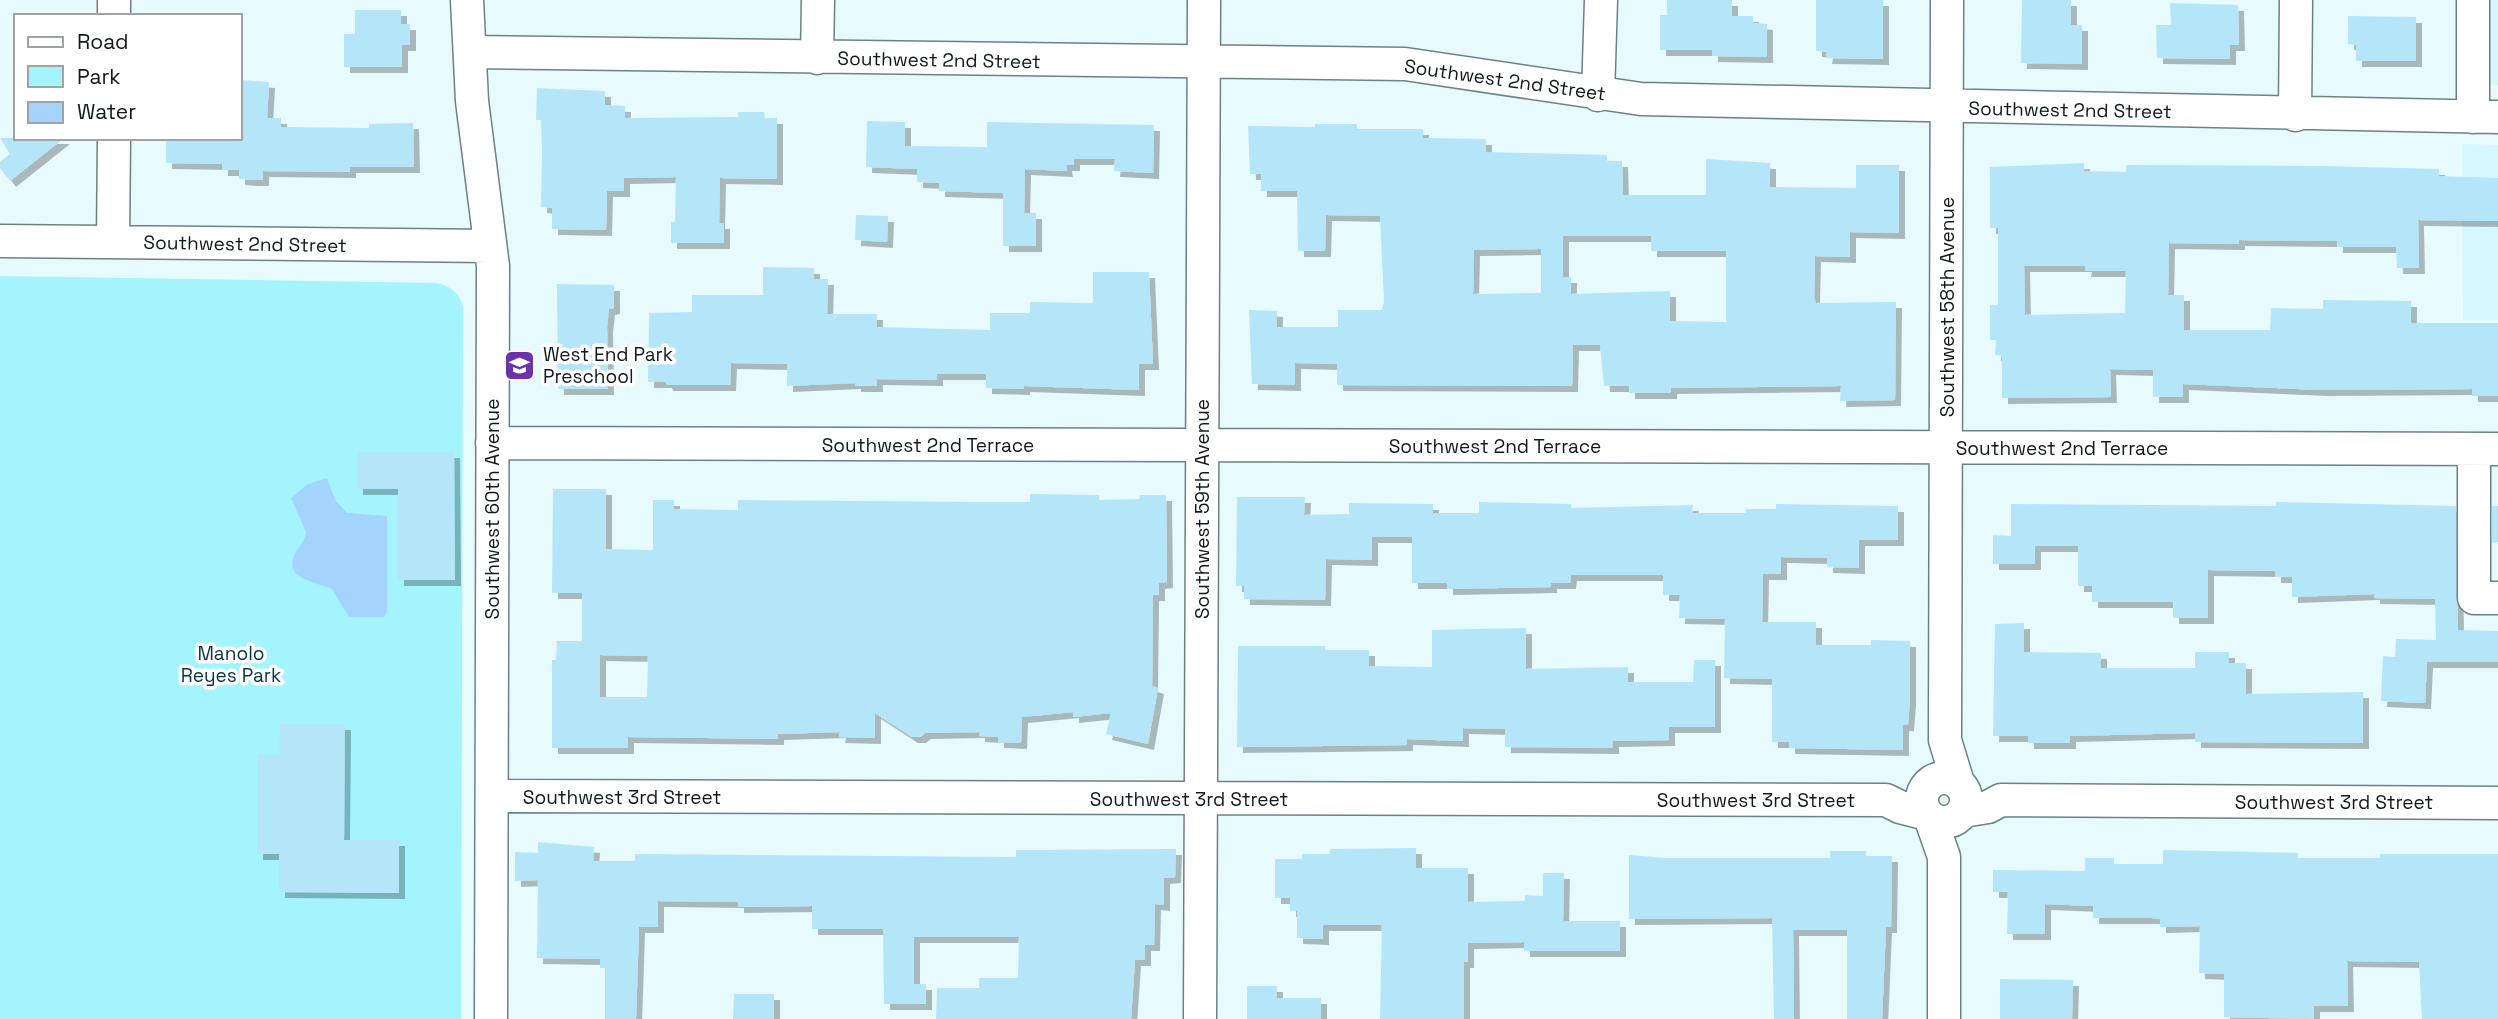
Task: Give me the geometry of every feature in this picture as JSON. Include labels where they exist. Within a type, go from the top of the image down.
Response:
[{"type":"street","name":"Southwest 60th Avenue","points":[[467,0],[472,101],[491,246],[491,1019]]},
{"type":"street","points":[[817,58],[818,0]]},
{"type":"street","name":"Southwest 59th Avenue","points":[[1200,1019],[1204,0]]},
{"type":"street","points":[[1598,95],[1601,0]]},
{"type":"street","name":"Southwest 58th Avenue","points":[[1944,1019],[1944,857],[1956,835],[1945,800],[1947,0]]},
{"type":"street","points":[[2295,0],[2295,115]]},
{"type":"street","points":[[2473,0],[2485,117]]},
{"type":"street","name":"Southwest 2nd Street","points":[[470,52],[1424,65],[1598,95],[1654,100],[2485,117]]},
{"type":"street","points":[[113,242],[114,140]]},
{"type":"street","name":"Southwest 2nd Street","points":[[0,241],[491,246]]},
{"type":"street","name":"Southwest 2nd Terrace","points":[[492,443],[2486,449]]},
{"type":"street","points":[[2486,449],[2474,598],[2498,598]]},
{"type":"street","name":"Southwest 3rd Street","points":[[492,796],[1886,800],[1900,807],[1945,800],[2498,803]]},
{"type":"shaded area","points":[[2463,0],[2498,0],[2498,85],[2462,86]]},
{"type":"shaded area","points":[[2462,144],[2498,145],[2498,320],[2463,320]]},
{"type":"green space","name":"Manolo Reyes Park","points":[[0,276],[436,283],[450,288],[460,298],[463,308],[461,1019],[0,1019]]},
{"type":"water","points":[[327,478],[335,500],[347,513],[387,516],[387,611],[384,617],[349,617],[332,589],[303,578],[293,569],[292,561],[306,532],[291,498],[308,484]]},
{"type":"building","points":[[1667,0],[1732,0],[1732,16],[1753,16],[1753,23],[1767,24],[1767,57],[1712,56],[1712,50],[1660,50],[1660,15],[1667,15]]},
{"type":"building","points":[[1816,0],[1883,0],[1883,59],[1826,58],[1827,52],[1816,51]]},
{"type":"building","points":[[2022,0],[2071,0],[2071,25],[2082,25],[2082,64],[2021,63]]},
{"type":"building","points":[[2170,3],[2238,5],[2239,45],[2230,45],[2230,59],[2157,58],[2156,25],[2171,25]]},
{"type":"building","points":[[355,10],[401,10],[401,24],[410,24],[410,45],[402,45],[402,67],[344,67],[344,34],[355,34]]},
{"type":"building","points":[[2348,16],[2416,17],[2416,61],[2356,61],[2356,45],[2348,44]]},
{"type":"building","points":[[242,80],[269,82],[267,118],[281,118],[281,127],[369,128],[369,124],[413,123],[414,167],[350,167],[350,172],[263,171],[263,180],[251,180],[239,179],[239,170],[222,170],[222,164],[166,163],[166,140],[242,140]]},
{"type":"building","points":[[537,88],[605,91],[605,105],[625,106],[625,118],[738,117],[738,112],[764,112],[765,118],[777,118],[777,179],[720,178],[719,223],[724,223],[724,243],[671,243],[671,222],[675,222],[676,177],[624,178],[624,191],[607,191],[606,230],[552,229],[552,208],[541,207],[541,120],[536,120]]},
{"type":"building","points":[[867,121],[905,122],[905,146],[987,147],[987,122],[1154,125],[1153,173],[1114,171],[1115,159],[1074,159],[1074,165],[1066,165],[1067,171],[1025,169],[1024,213],[1036,213],[1036,246],[1003,246],[1003,193],[939,191],[939,183],[917,182],[917,169],[866,167]]},
{"type":"building","points":[[1315,124],[1357,124],[1357,129],[1423,129],[1423,138],[1486,139],[1486,152],[1607,155],[1607,161],[1622,161],[1623,195],[1706,195],[1706,159],[1770,163],[1770,187],[1856,188],[1856,165],[1899,165],[1899,233],[1850,232],[1850,257],[1815,256],[1814,298],[1816,303],[1896,302],[1895,400],[1840,401],[1841,386],[1671,388],[1671,393],[1629,393],[1629,386],[1604,386],[1600,345],[1573,345],[1572,386],[1337,385],[1337,364],[1295,363],[1295,385],[1252,384],[1249,310],[1277,311],[1277,327],[1338,327],[1338,310],[1382,310],[1384,302],[1380,216],[1326,215],[1325,251],[1298,251],[1297,191],[1261,191],[1261,174],[1250,174],[1248,126],[1315,127]],"holes":[[[1563,236],[1651,236],[1651,251],[1726,251],[1726,322],[1670,321],[1670,291],[1571,294],[1571,277],[1563,277]],[[1541,249],[1541,293],[1473,294],[1474,250]]]},
{"type":"building","points":[[0,138],[61,140],[10,181],[0,168],[0,162],[10,154]]},
{"type":"building","points":[[2084,163],[2084,171],[2126,172],[2126,165],[2322,166],[2439,169],[2439,176],[2498,178],[2498,221],[2418,220],[2419,268],[2397,268],[2396,247],[2337,247],[2337,241],[2239,240],[2239,244],[2169,243],[2168,295],[2184,295],[2184,330],[2270,330],[2271,308],[2323,309],[2323,300],[2411,301],[2411,323],[2498,323],[2498,396],[2472,396],[2472,389],[2322,390],[2183,384],[2183,397],[2153,397],[2153,370],[2110,369],[2111,397],[2002,398],[2002,355],[1995,355],[1996,340],[1990,340],[1990,305],[1998,305],[1998,228],[1990,228],[1990,167]],"holes":[[[2024,266],[2086,266],[2085,271],[2126,271],[2125,313],[2025,315]]]},
{"type":"building","points":[[856,215],[888,216],[887,242],[855,240]]},
{"type":"building","points":[[763,267],[814,268],[814,279],[828,279],[827,314],[877,314],[877,327],[990,330],[990,313],[1030,313],[1030,302],[1093,303],[1093,272],[1149,272],[1153,364],[1139,364],[1139,390],[1024,386],[1024,389],[986,388],[986,374],[937,374],[937,380],[877,379],[877,386],[855,386],[855,383],[787,386],[787,364],[731,363],[730,385],[667,385],[666,382],[648,382],[649,313],[692,312],[692,295],[763,295]]},
{"type":"building","points":[[557,284],[614,285],[614,308],[609,309],[607,327],[608,389],[558,389]]},
{"type":"building","points":[[357,452],[454,452],[455,580],[398,580],[398,489],[357,489]]},
{"type":"building","points":[[553,489],[606,489],[606,549],[653,550],[653,500],[674,500],[674,509],[738,510],[738,500],[1030,502],[1030,494],[1099,495],[1099,500],[1166,495],[1167,582],[1159,583],[1159,595],[1153,595],[1152,686],[1158,688],[1148,744],[1106,734],[1111,713],[1073,717],[1073,712],[1022,717],[1021,743],[998,742],[998,737],[979,736],[979,732],[925,733],[920,737],[912,737],[875,713],[875,738],[839,737],[840,732],[778,734],[778,739],[628,737],[628,748],[552,748],[552,660],[556,660],[557,641],[582,641],[582,593],[552,593]],"holes":[[[600,655],[648,656],[647,697],[600,697]]]},
{"type":"building","points":[[1237,497],[1305,497],[1304,515],[1349,514],[1349,503],[1433,504],[1433,513],[1479,513],[1479,502],[1571,504],[1571,508],[1693,505],[1692,513],[1746,513],[1746,509],[1776,509],[1776,504],[1898,506],[1898,540],[1859,540],[1859,568],[1827,567],[1827,558],[1781,557],[1781,574],[1763,574],[1762,622],[1816,622],[1816,645],[1871,645],[1871,640],[1910,641],[1910,699],[1908,725],[1903,725],[1903,750],[1789,748],[1789,742],[1772,742],[1772,679],[1724,678],[1725,619],[1679,618],[1680,595],[1663,595],[1663,575],[1571,575],[1570,583],[1551,583],[1551,587],[1447,589],[1447,583],[1412,583],[1412,537],[1372,537],[1372,560],[1326,559],[1325,600],[1244,599],[1244,586],[1236,586]]},
{"type":"building","points":[[2276,502],[2456,506],[2458,630],[2498,631],[2498,662],[2427,662],[2425,703],[2381,701],[2383,656],[2395,657],[2396,639],[2436,640],[2435,599],[2374,598],[2374,594],[2292,597],[2292,577],[2275,577],[2275,571],[2208,570],[2208,618],[2173,618],[2173,602],[2092,602],[2092,586],[2078,586],[2078,546],[2035,546],[2035,564],[1993,564],[1993,535],[2011,536],[2011,504],[2276,506]]},
{"type":"building","points":[[2492,506],[2498,506],[2498,542],[2492,543]]},
{"type":"building","points":[[2024,623],[2024,652],[2101,653],[2101,668],[2195,668],[2195,652],[2229,652],[2229,663],[2246,663],[2246,694],[2363,692],[2363,743],[2195,742],[2195,733],[2070,736],[2070,743],[2028,743],[2028,736],[1993,736],[1995,624]]},
{"type":"building","points":[[1526,628],[1526,669],[1628,667],[1628,682],[1693,682],[1694,660],[1715,660],[1715,727],[1669,727],[1669,740],[1613,741],[1613,748],[1505,747],[1505,729],[1463,728],[1463,741],[1407,739],[1407,745],[1237,747],[1238,646],[1325,646],[1325,650],[1369,650],[1369,666],[1432,667],[1432,630]]},
{"type":"building","points":[[280,724],[345,724],[344,840],[399,840],[399,893],[279,892],[279,854],[257,854],[257,755],[279,755]]},
{"type":"building","points":[[538,842],[594,847],[593,861],[635,861],[635,854],[1016,857],[1016,850],[1176,849],[1175,877],[1164,878],[1164,905],[1155,904],[1154,945],[1145,945],[1145,960],[1135,960],[1131,1019],[936,1019],[937,988],[979,988],[979,978],[1018,978],[1019,937],[914,937],[914,984],[926,984],[926,1004],[884,1004],[883,929],[812,929],[812,906],[738,907],[738,902],[658,901],[658,927],[639,927],[636,1019],[605,1019],[605,968],[600,968],[600,959],[537,958],[538,880],[515,881],[515,852],[538,853]]},
{"type":"building","points":[[1416,848],[1416,868],[1468,868],[1468,902],[1525,901],[1525,895],[1543,896],[1543,873],[1564,873],[1563,921],[1620,921],[1620,951],[1524,951],[1524,942],[1468,943],[1468,962],[1464,962],[1464,1019],[1380,1019],[1382,925],[1323,925],[1323,939],[1297,938],[1297,911],[1290,911],[1290,898],[1275,898],[1275,859],[1302,859],[1302,854],[1330,854],[1330,849]]},
{"type":"building","points":[[2163,850],[2298,853],[2298,858],[2380,858],[2380,854],[2498,854],[2498,1019],[2422,1019],[2419,962],[2347,961],[2348,1006],[2314,1006],[2314,1019],[2224,1017],[2224,974],[2199,973],[2200,926],[2160,927],[2160,919],[2152,918],[2093,918],[2093,906],[2045,904],[2045,934],[2007,934],[2008,892],[1993,892],[1993,870],[2085,871],[2085,858],[2114,858],[2114,864],[2163,864]]},
{"type":"building","points":[[1830,851],[1866,851],[1866,856],[1892,856],[1891,927],[1886,927],[1882,1019],[1847,1019],[1847,930],[1793,930],[1794,1019],[1774,1019],[1772,918],[1629,919],[1629,855],[1666,858],[1830,858]]},
{"type":"building","points":[[2000,979],[2073,980],[2072,1019],[2000,1019]]},
{"type":"building","points":[[1247,986],[1277,986],[1277,998],[1321,998],[1321,1019],[1247,1019]]},
{"type":"building","points":[[734,994],[774,994],[774,1019],[733,1019]]},
{"type":"place","name":"West End Park Preschool","points":[[520,365]]}]
